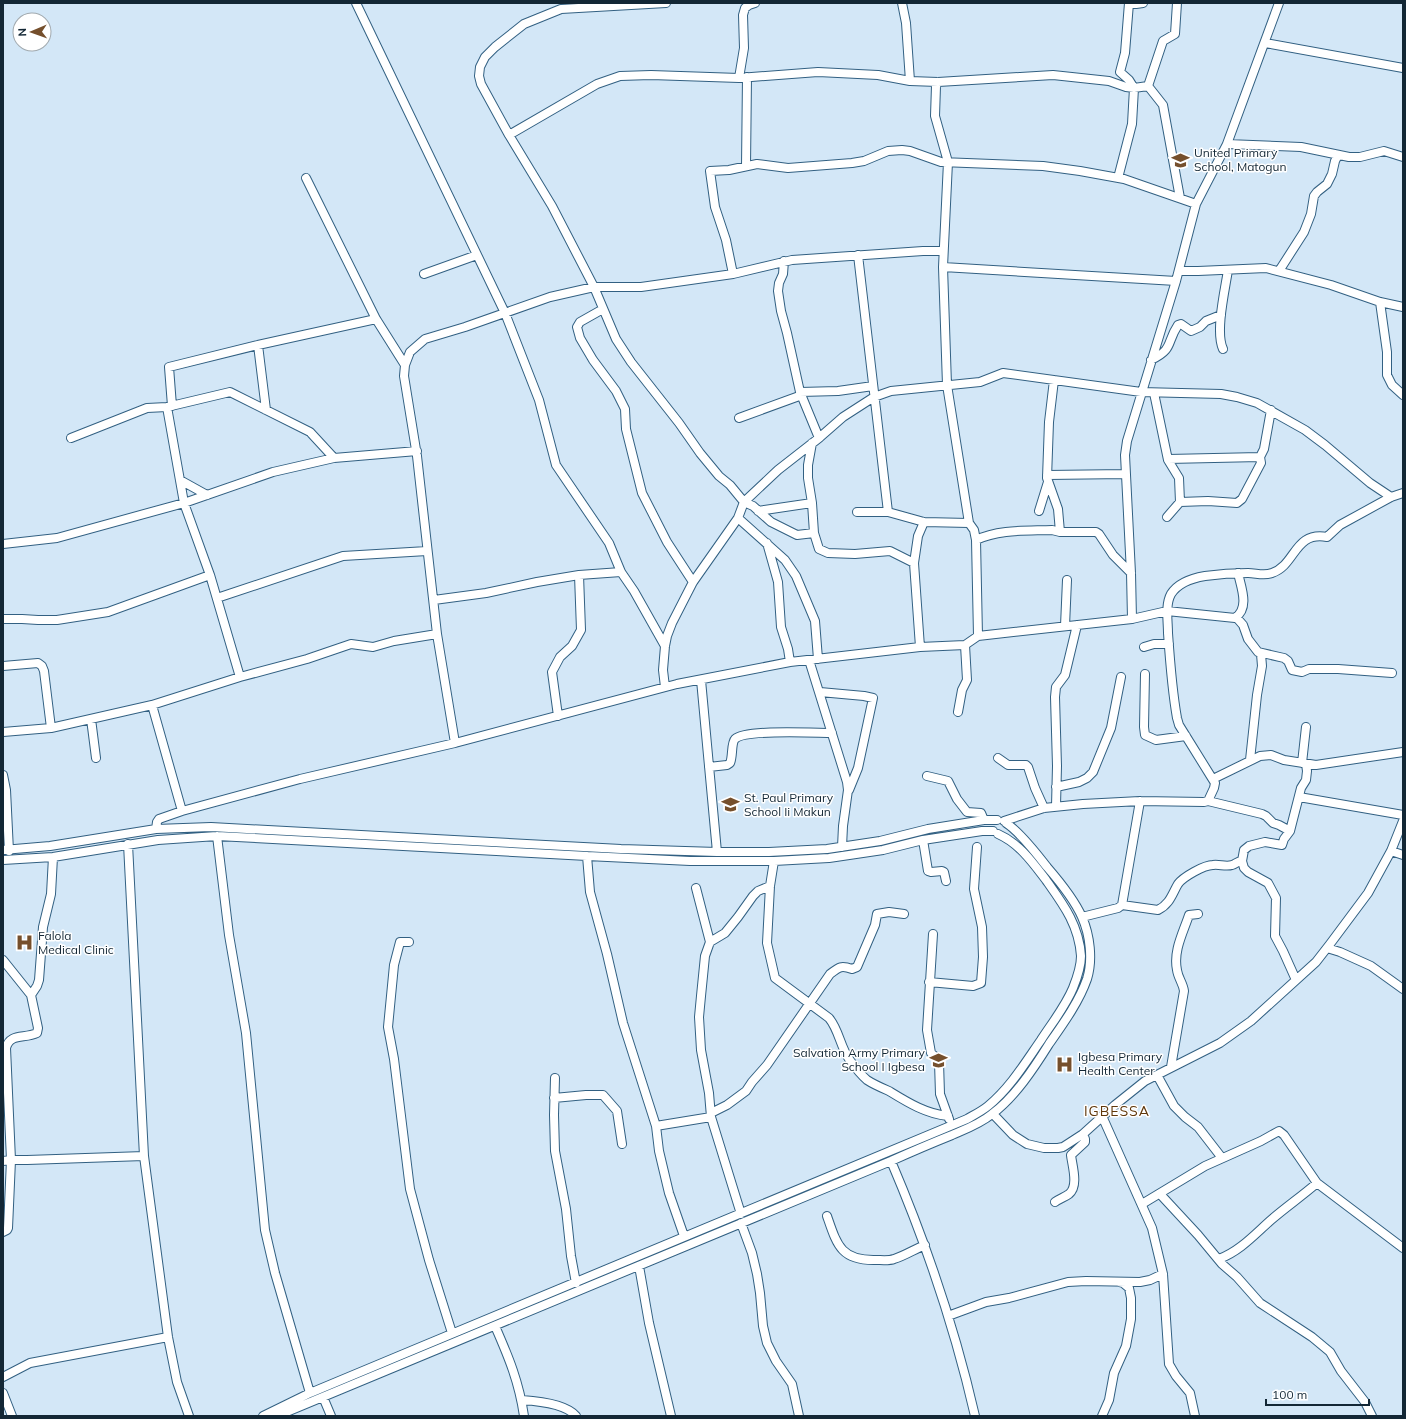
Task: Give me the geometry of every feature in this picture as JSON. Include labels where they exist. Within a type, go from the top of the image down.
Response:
[{"type":"street","points":[[356,3],[505,313],[539,400],[556,465],[609,543],[621,572],[634,591],[665,646]]},
{"type":"street","points":[[666,3],[561,8],[524,24],[484,57],[480,67],[479,76],[481,84],[508,135],[552,206],[594,287],[602,309],[616,339],[631,362],[679,423],[700,454],[744,502],[753,506],[771,522],[797,535],[814,533]]},
{"type":"street","points":[[746,166],[743,78],[744,15],[745,8],[755,3]]},
{"type":"street","points":[[902,3],[906,23],[910,81]]},
{"type":"street","points":[[1118,178],[1132,124],[1134,88],[1129,80],[1120,72],[1125,53],[1130,3],[1143,3]]},
{"type":"street","points":[[1148,86],[1163,41],[1175,34],[1177,3],[1173,3]]},
{"type":"street","points":[[1132,619],[1125,455],[1127,441],[1179,271],[1196,204],[1227,144],[1279,3]]},
{"type":"street","points":[[1265,43],[1403,68]]},
{"type":"street","points":[[508,135],[597,84],[620,76],[651,75],[743,78],[818,72],[878,75],[910,81],[938,82],[1053,75],[1109,81],[1134,88],[1148,86]]},
{"type":"street","points":[[938,82],[936,86],[935,116],[948,162],[942,267],[947,385],[969,523],[974,530],[976,540],[978,636]]},
{"type":"street","points":[[1148,86],[1163,104],[1180,198]]},
{"type":"street","points":[[1227,144],[1301,146],[1338,155],[1360,157],[1384,151],[1403,157]]},
{"type":"street","points":[[733,274],[726,240],[715,207],[710,171],[729,170],[765,164],[779,168],[788,168],[852,163],[864,161],[882,153],[894,150],[910,151],[941,162],[1060,168],[1118,178],[1196,204]]},
{"type":"street","points":[[1279,271],[1304,232],[1310,220],[1312,201],[1315,194],[1327,184],[1338,155]]},
{"type":"street","points":[[306,178],[376,319],[405,366]]},
{"type":"street","points":[[455,743],[427,551],[417,451],[404,376],[405,366],[410,352],[425,339],[465,327],[550,296],[594,287],[641,287],[733,274],[784,261],[923,251],[943,251]]},
{"type":"street","points":[[424,274],[477,255]]},
{"type":"street","points":[[858,256],[888,512]]},
{"type":"street","points":[[784,261],[783,274],[779,283],[779,301],[788,333],[801,394],[819,438]]},
{"type":"street","points":[[942,267],[1176,281]]},
{"type":"street","points":[[1179,271],[1228,270],[1258,267],[1331,284],[1380,302],[1403,307]]},
{"type":"street","points":[[1223,349],[1220,340],[1228,270]]},
{"type":"street","points":[[1380,302],[1387,352],[1387,375],[1392,384],[1403,395]]},
{"type":"street","points":[[602,309],[580,322],[578,324],[577,332],[593,360],[613,386],[621,400],[625,409],[626,429],[642,493],[667,542],[693,582]]},
{"type":"street","points":[[1151,360],[1164,354],[1178,325],[1181,324],[1191,331],[1222,315]]},
{"type":"street","points":[[240,676],[210,575],[184,503],[170,406],[169,367],[258,344],[376,319]]},
{"type":"street","points":[[258,344],[266,410]]},
{"type":"street","points":[[665,687],[663,665],[665,646],[672,623],[693,582],[738,518],[744,502],[778,470],[843,417],[874,397],[891,391],[980,382],[1003,373],[1141,392],[1221,394],[1237,396],[1271,410],[1305,430],[1325,445],[1370,484],[1391,497]]},
{"type":"street","points":[[1039,511],[1048,478],[1049,422],[1054,380]]},
{"type":"street","points":[[738,418],[801,394],[873,386]]},
{"type":"street","points":[[71,438],[147,408],[170,406],[230,392],[310,432],[334,458]]},
{"type":"street","points":[[1154,393],[1168,458],[1178,477],[1180,502],[1167,517]]},
{"type":"street","points":[[1180,502],[1208,501],[1237,503],[1242,498],[1261,464],[1260,457],[1264,449],[1271,410]]},
{"type":"street","points":[[812,443],[808,470],[814,533],[819,549],[828,553],[855,554],[890,551],[914,563]]},
{"type":"street","points":[[3,544],[57,538],[184,503],[273,472],[334,458],[417,451]]},
{"type":"street","points":[[1168,458],[1260,457]]},
{"type":"street","points":[[1048,478],[1126,474]]},
{"type":"street","points":[[1048,478],[1058,509],[1060,532]]},
{"type":"street","points":[[180,480],[207,495]]},
{"type":"street","points":[[1208,801],[1215,783],[1179,725],[1177,718],[1172,689],[1169,644],[1168,611],[1170,595],[1174,590],[1189,580],[1205,576],[1238,573],[1267,575],[1276,572],[1282,568],[1304,541],[1310,538],[1322,536],[1327,537],[1340,525],[1391,497],[1403,493]]},
{"type":"street","points":[[758,511],[812,503]]},
{"type":"street","points":[[857,512],[888,512],[924,522],[969,523]]},
{"type":"street","points":[[738,518],[785,560],[796,576],[815,621],[818,659]]},
{"type":"street","points":[[920,647],[914,563],[918,536],[924,522]]},
{"type":"street","points":[[976,540],[984,536],[1000,532],[1052,530],[1060,532],[1096,532],[1099,534],[1113,555],[1131,573]]},
{"type":"street","points":[[767,543],[778,582],[781,627],[788,649],[790,662]]},
{"type":"street","points":[[217,598],[343,556],[427,551]]},
{"type":"street","points":[[434,600],[486,593],[579,575],[621,572]]},
{"type":"street","points":[[156,829],[159,819],[182,811],[300,779],[455,743],[677,684],[790,662],[920,647],[965,645],[978,636],[1132,619],[1168,611],[1232,618],[1236,617],[1240,611],[1244,597],[1238,573]]},
{"type":"street","points":[[3,619],[57,620],[108,612],[210,575]]},
{"type":"street","points":[[558,716],[552,672],[560,657],[572,646],[581,630],[579,575]]},
{"type":"street","points":[[1065,626],[1067,580]]},
{"type":"street","points":[[1236,617],[1243,626],[1248,639],[1258,652],[1261,654],[1284,658],[1288,661],[1292,670],[1302,672],[1309,670],[1338,669],[1392,673]]},
{"type":"street","points":[[1056,806],[1056,691],[1059,683],[1065,675],[1077,626]]},
{"type":"street","points":[[3,732],[52,728],[152,705],[240,676],[306,659],[351,644],[373,646],[438,634]]},
{"type":"street","points":[[1144,647],[1154,644],[1169,644]]},
{"type":"street","points":[[958,712],[962,690],[967,680],[968,673],[965,645]]},
{"type":"street","points":[[1250,760],[1257,695],[1262,666],[1261,654]]},
{"type":"street","points":[[809,660],[846,777],[848,790],[843,826],[842,847]]},
{"type":"street","points":[[3,666],[38,663],[42,666],[52,728]]},
{"type":"street","points":[[1145,674],[1145,735],[1156,740],[1186,736]]},
{"type":"street","points":[[1056,787],[1079,782],[1087,778],[1093,772],[1111,728],[1121,677]]},
{"type":"street","points":[[701,680],[717,852]]},
{"type":"street","points":[[820,692],[872,698],[858,768],[850,790],[848,790]]},
{"type":"street","points":[[152,705],[182,811]]},
{"type":"street","points":[[91,719],[96,758]]},
{"type":"street","points":[[1296,980],[1275,936],[1276,898],[1268,883],[1248,872],[1244,868],[1242,860],[1244,850],[1249,846],[1265,842],[1282,845],[1284,839],[1290,831],[1301,788],[1306,780],[1307,771],[1304,763],[1306,728]]},
{"type":"street","points":[[709,767],[727,766],[730,763],[735,739],[739,737],[776,732],[832,733]]},
{"type":"street","points":[[1213,779],[1260,756],[1271,755],[1284,760],[1316,765],[1403,752]]},
{"type":"street","points":[[998,758],[1008,765],[1026,765],[1028,767],[1044,808]]},
{"type":"street","points":[[3,775],[6,790],[6,850],[50,846],[156,829],[211,827],[621,849],[769,852],[842,847],[880,841],[928,829],[984,820],[1002,822],[1028,844],[1066,891],[1082,917],[1090,951],[1090,966],[1082,991],[1038,1062],[1014,1093],[993,1114],[971,1127],[891,1161],[277,1416]]},
{"type":"street","points":[[927,776],[948,781],[957,799],[967,812],[981,813],[984,820]]},
{"type":"street","points":[[1299,797],[1403,815]]},
{"type":"street","points":[[1122,905],[1140,801]]},
{"type":"street","points":[[263,1416],[310,1393],[452,1333],[576,1283],[684,1236],[741,1214],[967,1119],[987,1107],[1006,1088],[1030,1056],[1062,1008],[1073,988],[1081,962],[1080,947],[1074,922],[1060,899],[1023,853],[1010,840],[996,832],[993,824],[1044,808],[1056,806],[1108,802],[1208,801],[1262,814],[1273,823],[1279,824],[1290,831]]},
{"type":"street","points":[[993,1114],[1013,1135],[1027,1144],[1044,1148],[1063,1147],[1083,1134],[1102,1116],[1145,1081],[1220,1043],[1251,1021],[1316,962],[1327,948],[1368,893],[1391,850],[1403,821]]},
{"type":"street","points":[[3,860],[53,857],[158,840],[217,836],[690,861],[774,861],[829,858],[868,853],[923,840],[982,831],[1005,831],[1002,822]]},
{"type":"street","points":[[217,836],[229,935],[246,1033],[265,1230],[275,1272],[310,1393]]},
{"type":"street","points":[[923,840],[928,871],[944,872],[946,881]]},
{"type":"street","points":[[128,844],[144,1156],[168,1338],[177,1382],[189,1416]]},
{"type":"street","points":[[929,982],[973,986],[981,983],[983,957],[982,927],[974,890],[977,848]]},
{"type":"street","points":[[1391,850],[1403,855]]},
{"type":"street","points":[[587,856],[590,892],[607,954],[623,1024],[656,1126],[659,1151],[669,1193],[684,1236]]},
{"type":"street","points":[[30,995],[37,986],[39,980],[44,927],[51,894],[53,857]]},
{"type":"street","points":[[1082,917],[1118,908],[1122,905],[1158,910],[1169,902],[1178,884],[1188,876],[1214,864],[1231,866],[1242,860]]},
{"type":"street","points":[[774,861],[770,886],[767,947],[772,961],[775,978],[829,1018],[835,1025],[839,1039],[848,1058],[868,1080],[919,1108],[935,1114],[948,1116]]},
{"type":"street","points":[[710,942],[725,933],[758,891],[770,886]]},
{"type":"street","points":[[696,888],[710,942],[705,956],[699,1017],[701,1050],[709,1093],[711,1115],[741,1214]]},
{"type":"street","points":[[656,1126],[711,1115],[746,1091],[752,1082],[768,1065],[833,972],[841,966],[852,969],[857,967],[875,925],[877,914],[889,912],[904,914]]},
{"type":"street","points":[[1171,1067],[1184,991],[1177,969],[1178,947],[1190,915],[1198,914]]},
{"type":"street","points":[[933,934],[929,982],[928,1036],[931,1053],[939,1062],[940,1094],[952,1125]]},
{"type":"street","points":[[409,942],[400,942],[394,965],[388,1027],[394,1060],[410,1189],[429,1260],[452,1333]]},
{"type":"street","points":[[1327,948],[1340,952],[1371,966],[1403,989]]},
{"type":"street","points":[[3,960],[30,995],[38,1028],[37,1033],[31,1036],[11,1038],[6,1048],[8,1228],[3,1232]]},
{"type":"street","points":[[1157,1075],[1174,1106],[1198,1127],[1222,1158]]},
{"type":"street","points":[[555,1078],[555,1151],[566,1209],[571,1256],[576,1283]]},
{"type":"street","points":[[554,1098],[603,1095],[616,1111],[622,1144]]},
{"type":"street","points":[[1102,1116],[1152,1228],[1163,1274],[1169,1364],[1176,1376],[1190,1393],[1195,1416]]},
{"type":"street","points":[[1142,1204],[1205,1166],[1261,1141],[1279,1131],[1284,1135],[1317,1183],[1403,1248]]},
{"type":"street","points":[[1055,1202],[1069,1194],[1072,1190],[1074,1181],[1071,1155],[1085,1142],[1086,1139],[1083,1134]]},
{"type":"street","points":[[7,1160],[144,1156]]},
{"type":"street","points":[[891,1161],[925,1245],[948,1316],[975,1416]]},
{"type":"street","points":[[1219,1259],[1227,1256],[1248,1242],[1317,1183]]},
{"type":"street","points":[[1160,1194],[1226,1268],[1242,1282],[1260,1303],[1312,1337],[1330,1352],[1341,1371],[1365,1402],[1372,1416]]},
{"type":"street","points":[[827,1216],[838,1243],[846,1254],[857,1259],[895,1259],[925,1245]]},
{"type":"street","points":[[741,1223],[752,1254],[757,1274],[766,1339],[776,1361],[792,1384],[799,1416]]},
{"type":"street","points":[[639,1266],[649,1323],[670,1416]]},
{"type":"street","points":[[948,1316],[986,1302],[1009,1298],[1068,1282],[1140,1282],[1150,1280],[1163,1274]]},
{"type":"street","points":[[1102,1416],[1111,1393],[1114,1374],[1126,1346],[1131,1319],[1131,1298],[1129,1288],[1123,1283],[1119,1282]]},
{"type":"street","points":[[496,1326],[513,1368],[522,1400],[524,1416]]},
{"type":"street","points":[[3,1377],[30,1363],[168,1338]]},
{"type":"street","points":[[3,1393],[12,1416]]},
{"type":"street","points":[[323,1397],[331,1416]]},
{"type":"street","points":[[522,1400],[561,1407],[570,1410],[576,1416]]},
{"type":"place","name":"United Primary School, Matogun","points":[[1181,160]]},
{"type":"place","name":"St. Paul Primary School Ii Makun","points":[[731,805]]},
{"type":"place","name":"Falola Medical Clinic","points":[[25,943]]},
{"type":"place","name":"Salvation Army Primary School I Igbesa","points":[[938,1060]]},
{"type":"place","name":"Igbesa Primary Health Center","points":[[1065,1064]]},
{"type":"district","name":"IGBESSA","points":[[1117,1111]]}]
